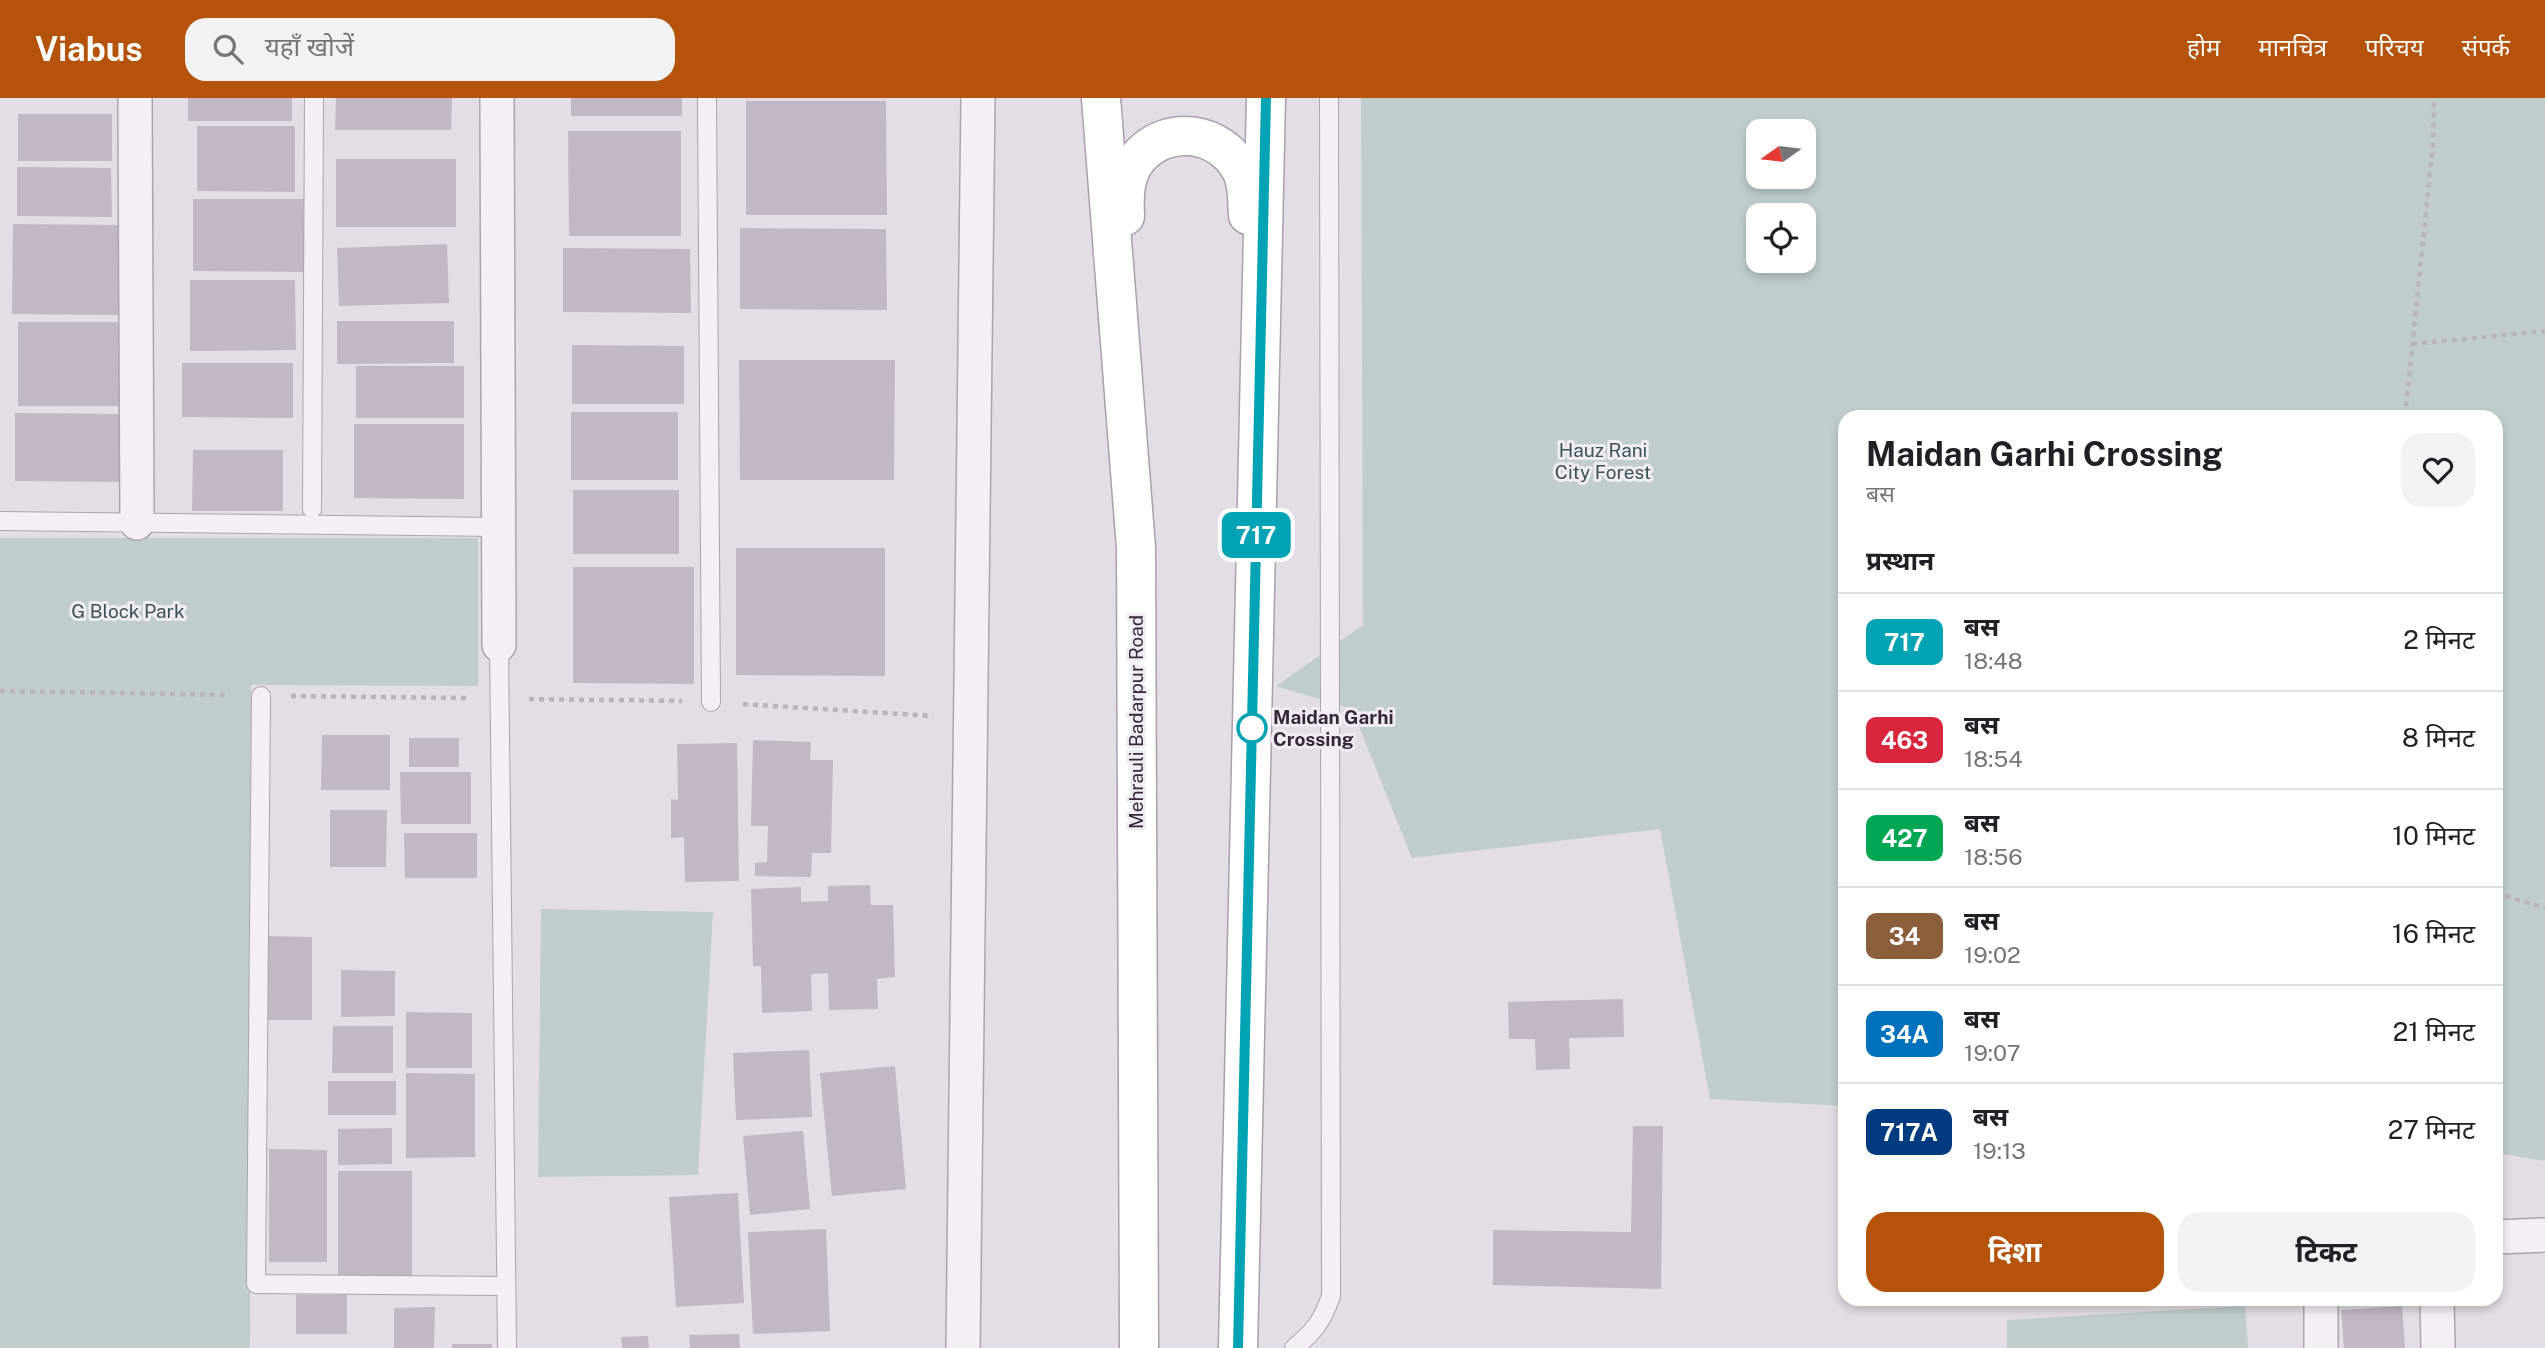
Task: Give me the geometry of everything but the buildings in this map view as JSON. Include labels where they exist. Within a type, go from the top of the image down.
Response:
[{"type":"main road","name":"Mehrauli Badarpur Road","points":[[1101,98],[1136,548],[1139,1348]]},
{"type":"main road","points":[[1238,1348],[1266,98]]},
{"type":"main road","points":[[1136,548],[1124,195],[1128,176],[1136,160],[1150,146],[1167,138],[1185,135],[1212,142],[1234,159],[1243,175],[1247,194],[1258,420]]},
{"type":"street","points":[[135,98],[137,523]]},
{"type":"street","points":[[497,98],[499,645]]},
{"type":"street","points":[[963,1348],[978,98]]},
{"type":"street","points":[[2503,1237],[2545,1235]]},
{"type":"street","points":[[2321,1306],[2321,1348]]},
{"type":"street","points":[[2437,1306],[2438,1348]]},
{"type":"lane","points":[[312,509],[314,98]]},
{"type":"lane","points":[[707,98],[711,702]]},
{"type":"lane","points":[[1294,1348],[1313,1333],[1324,1316],[1331,1296],[1329,98]]},
{"type":"lane","points":[[0,521],[498,527]]},
{"type":"lane","points":[[499,645],[507,1348]]},
{"type":"lane","points":[[261,696],[256,1284],[505,1286]]},
{"type":"path","points":[[2406,410],[2433,143],[2434,98]]},
{"type":"path","points":[[2412,344],[2545,331]]},
{"type":"path","points":[[565,700],[711,702],[969,718]]},
{"type":"path","points":[[2503,895],[2545,908]]},
{"type":"green space","name":"Hauz Rani City Forest","points":[[1361,98],[2545,98],[2545,1161],[2503,1154],[2503,410],[1838,410],[1838,1106],[1710,1099],[1660,829],[1412,858],[1352,709],[1276,686],[1363,625]]},
{"type":"green space","name":"G Block Park","points":[[0,538],[478,538],[478,686],[251,685],[250,1348],[0,1348]]},
{"type":"green space","points":[[541,909],[713,912],[698,1175],[538,1177]]},
{"type":"green space","points":[[2245,1306],[2248,1348],[2007,1348],[2007,1320]]},
{"type":"bus line","name":"717","points":[[1238,1348],[1266,98]]},
{"type":"place","name":"Maidan Garhi Crossing","points":[[1252,728]]}]
